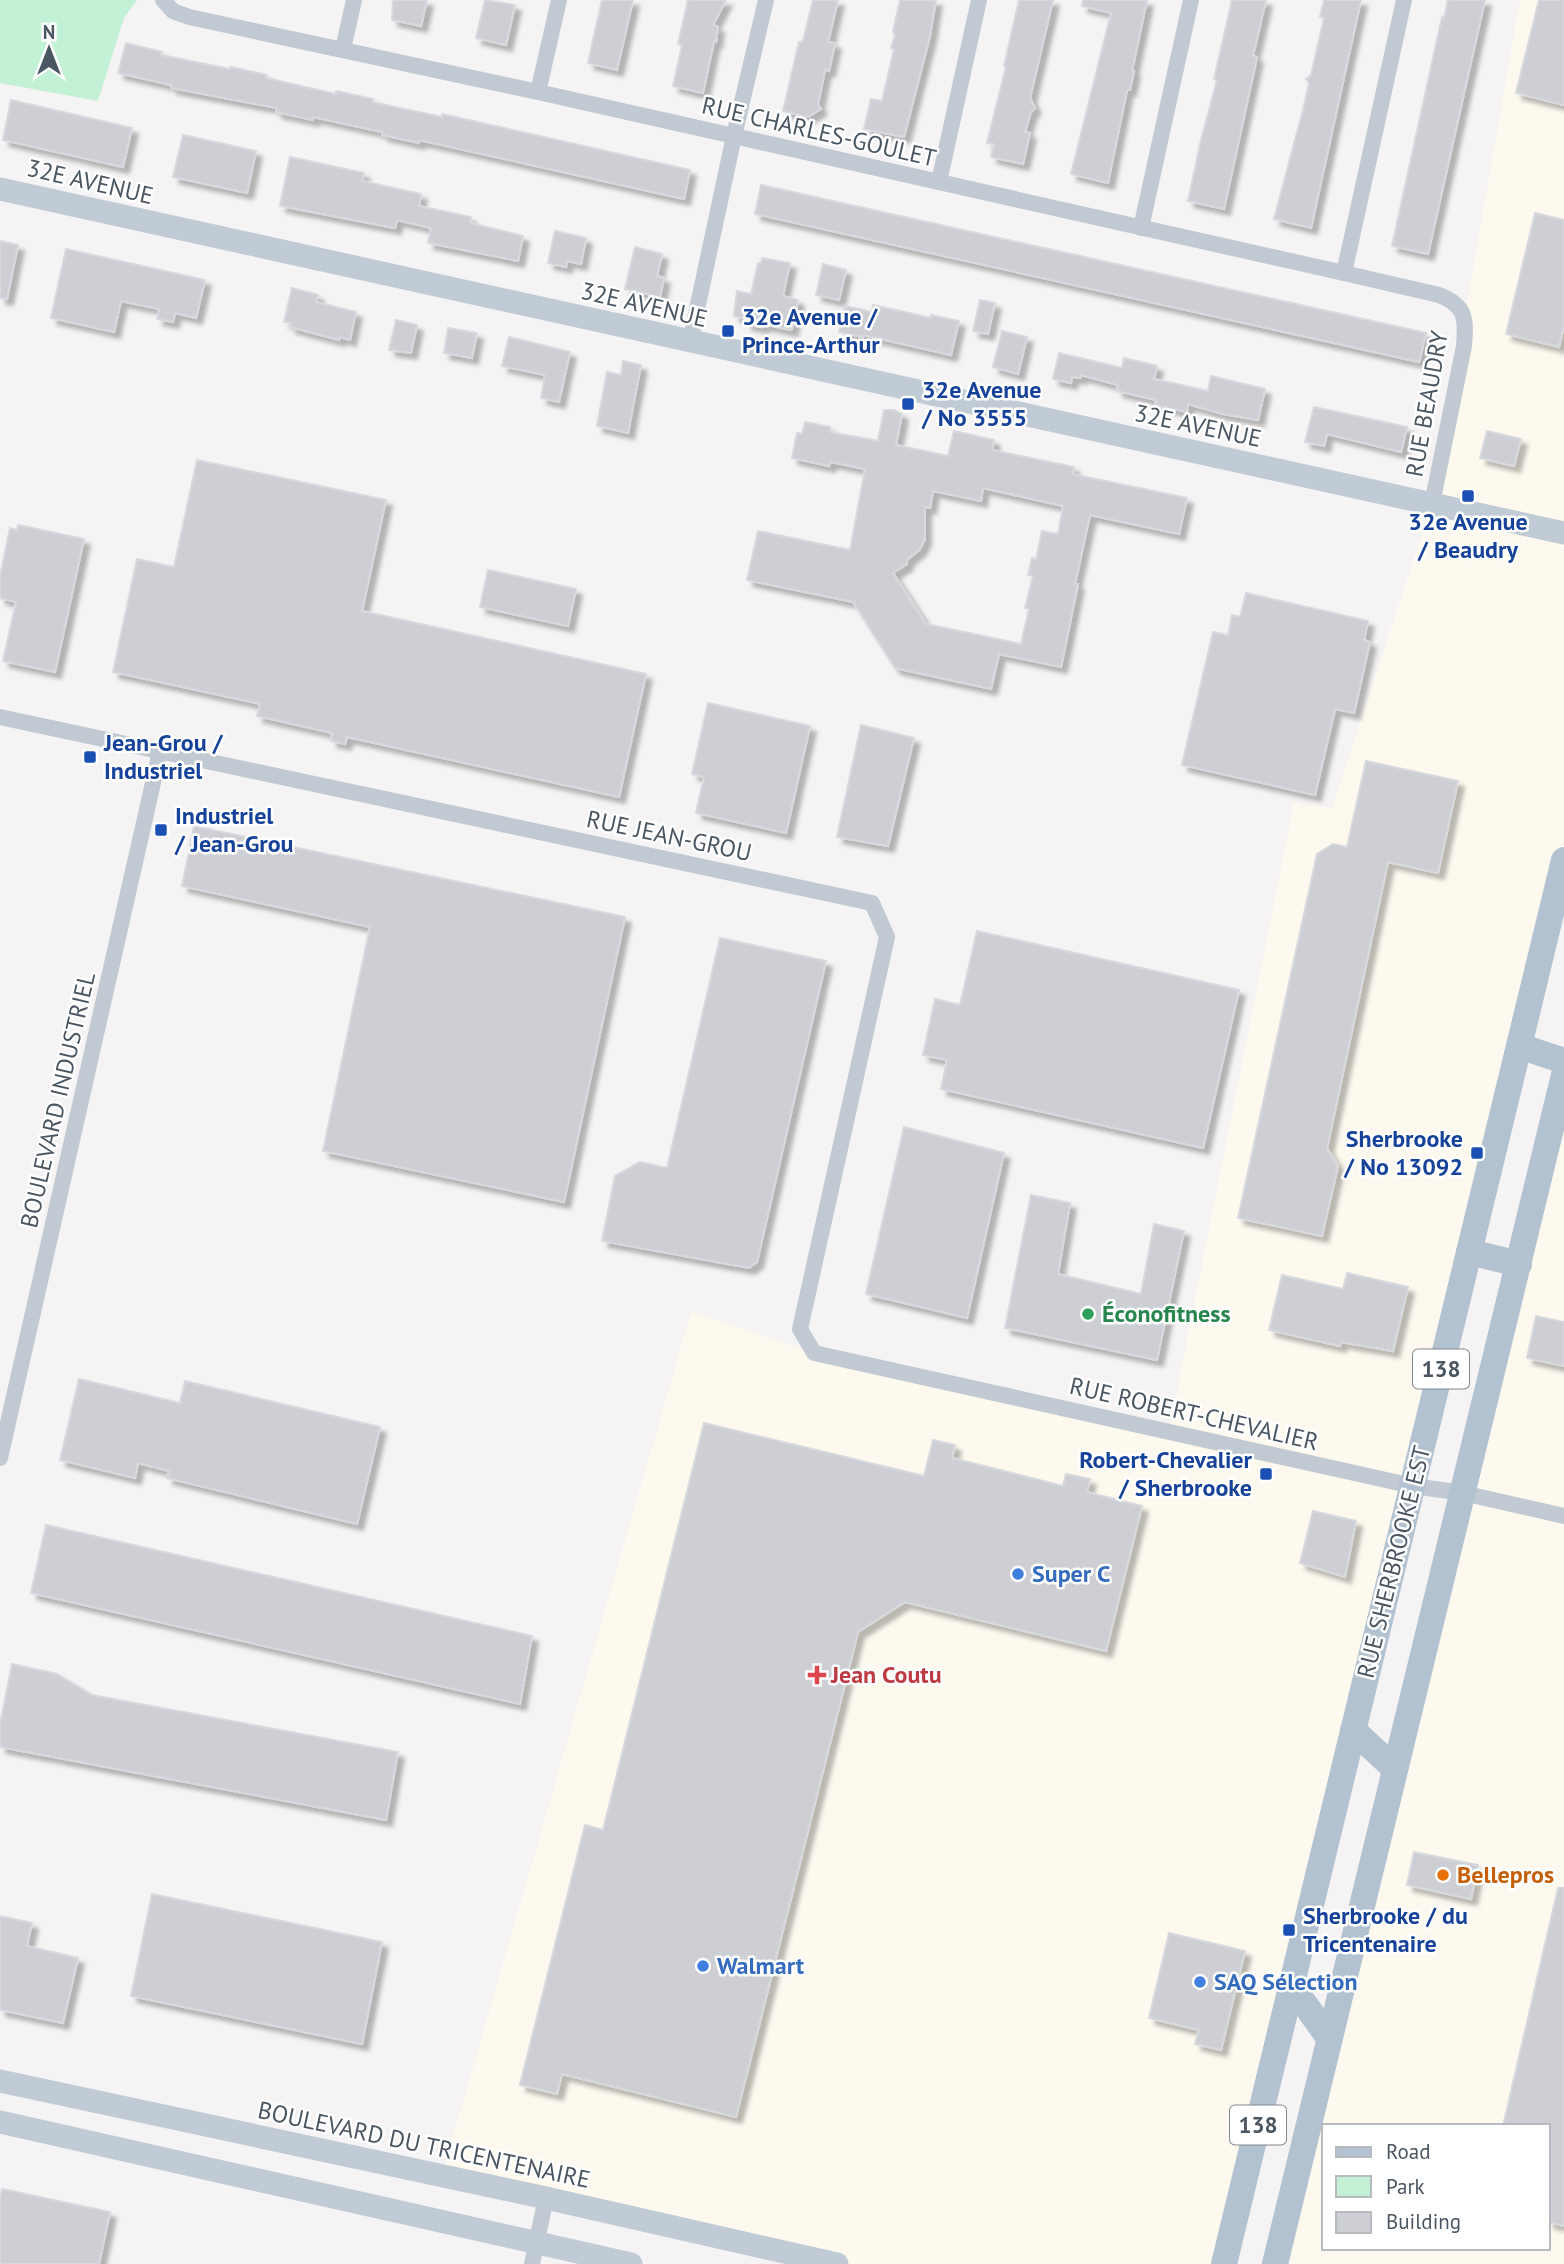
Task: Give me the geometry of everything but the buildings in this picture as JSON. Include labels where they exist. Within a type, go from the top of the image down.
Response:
[{"type":"main road","name":"RUE SHERBROOKE EST","points":[[1224,2264],[1564,860]]},
{"type":"main road","points":[[1519,1046],[1564,1061]]},
{"type":"main road","name":"RUE SHERBROOKE EST","points":[[1275,2264],[1564,1075]]},
{"type":"main road","points":[[1469,1252],[1519,1264]]},
{"type":"main road","points":[[1353,1730],[1394,1768]]},
{"type":"main road","points":[[1292,1986],[1329,2038]]},
{"type":"street","name":"RUE CHARLES-GOULET","points":[[163,0],[173,10],[189,17],[538,92],[1439,295],[1453,301],[1463,312]]},
{"type":"street","points":[[343,49],[354,0]]},
{"type":"street","points":[[538,92],[559,0]]},
{"type":"street","points":[[690,342],[766,0]]},
{"type":"street","points":[[939,182],[979,0]]},
{"type":"street","points":[[1141,228],[1191,0]]},
{"type":"street","points":[[1344,273],[1404,0]]},
{"type":"street","name":"32E AVENUE","points":[[0,189],[1564,533]]},
{"type":"street","name":"RUE BEAUDRY","points":[[1432,504],[1464,346],[1463,312]]},
{"type":"street","name":"RUE JEAN-GROU","points":[[0,717],[872,903],[887,937],[800,1329],[814,1353]]},
{"type":"street","name":"BOULEVARD INDUSTRIEL","points":[[0,1458],[160,752]]},
{"type":"street","name":"RUE ROBERT-CHEVALIER","points":[[814,1353],[1413,1486],[1463,1493],[1564,1516]]},
{"type":"street","name":"BOULEVARD DU TRICENTENAIRE","points":[[0,2081],[546,2198],[837,2264]]},
{"type":"street","points":[[0,2122],[534,2254],[631,2264]]},
{"type":"street","points":[[534,2254],[546,2198]]},
{"type":"shaded area","points":[[1520,0],[1564,0],[1564,857],[1224,2264],[837,2264],[442,2175],[691,1312],[814,1353],[1169,1431],[1294,803],[1332,808],[1432,504]]},
{"type":"shaded area","points":[[1564,1049],[1564,2264],[1275,2264]]},
{"type":"green space","points":[[0,0],[137,0],[124,18],[98,101],[0,83]]},
{"type":"place","name":"32e Avenue / Prince-Arthur","points":[[728,331]]},
{"type":"place","name":"32e Avenue / No 3555","points":[[908,404]]},
{"type":"place","name":"32e Avenue / Beaudry","points":[[1468,496]]},
{"type":"place","name":"Jean-Grou / Industriel","points":[[90,757]]},
{"type":"place","name":"Industriel / Jean-Grou","points":[[161,830]]},
{"type":"place","name":"Sherbrooke / No 13092","points":[[1477,1153]]},
{"type":"place","name":"Éconofitness","points":[[1088,1314]]},
{"type":"place","name":"Robert-Chevalier / Sherbrooke","points":[[1266,1474]]},
{"type":"place","name":"Super C","points":[[1018,1574]]},
{"type":"place","name":"Jean Coutu","points":[[817,1675]]},
{"type":"place","name":"Bellepros","points":[[1443,1875]]},
{"type":"place","name":"Sherbrooke / du Tricentenaire","points":[[1289,1930]]},
{"type":"place","name":"Walmart","points":[[703,1966]]},
{"type":"place","name":"SAQ Sélection","points":[[1200,1982]]}]
